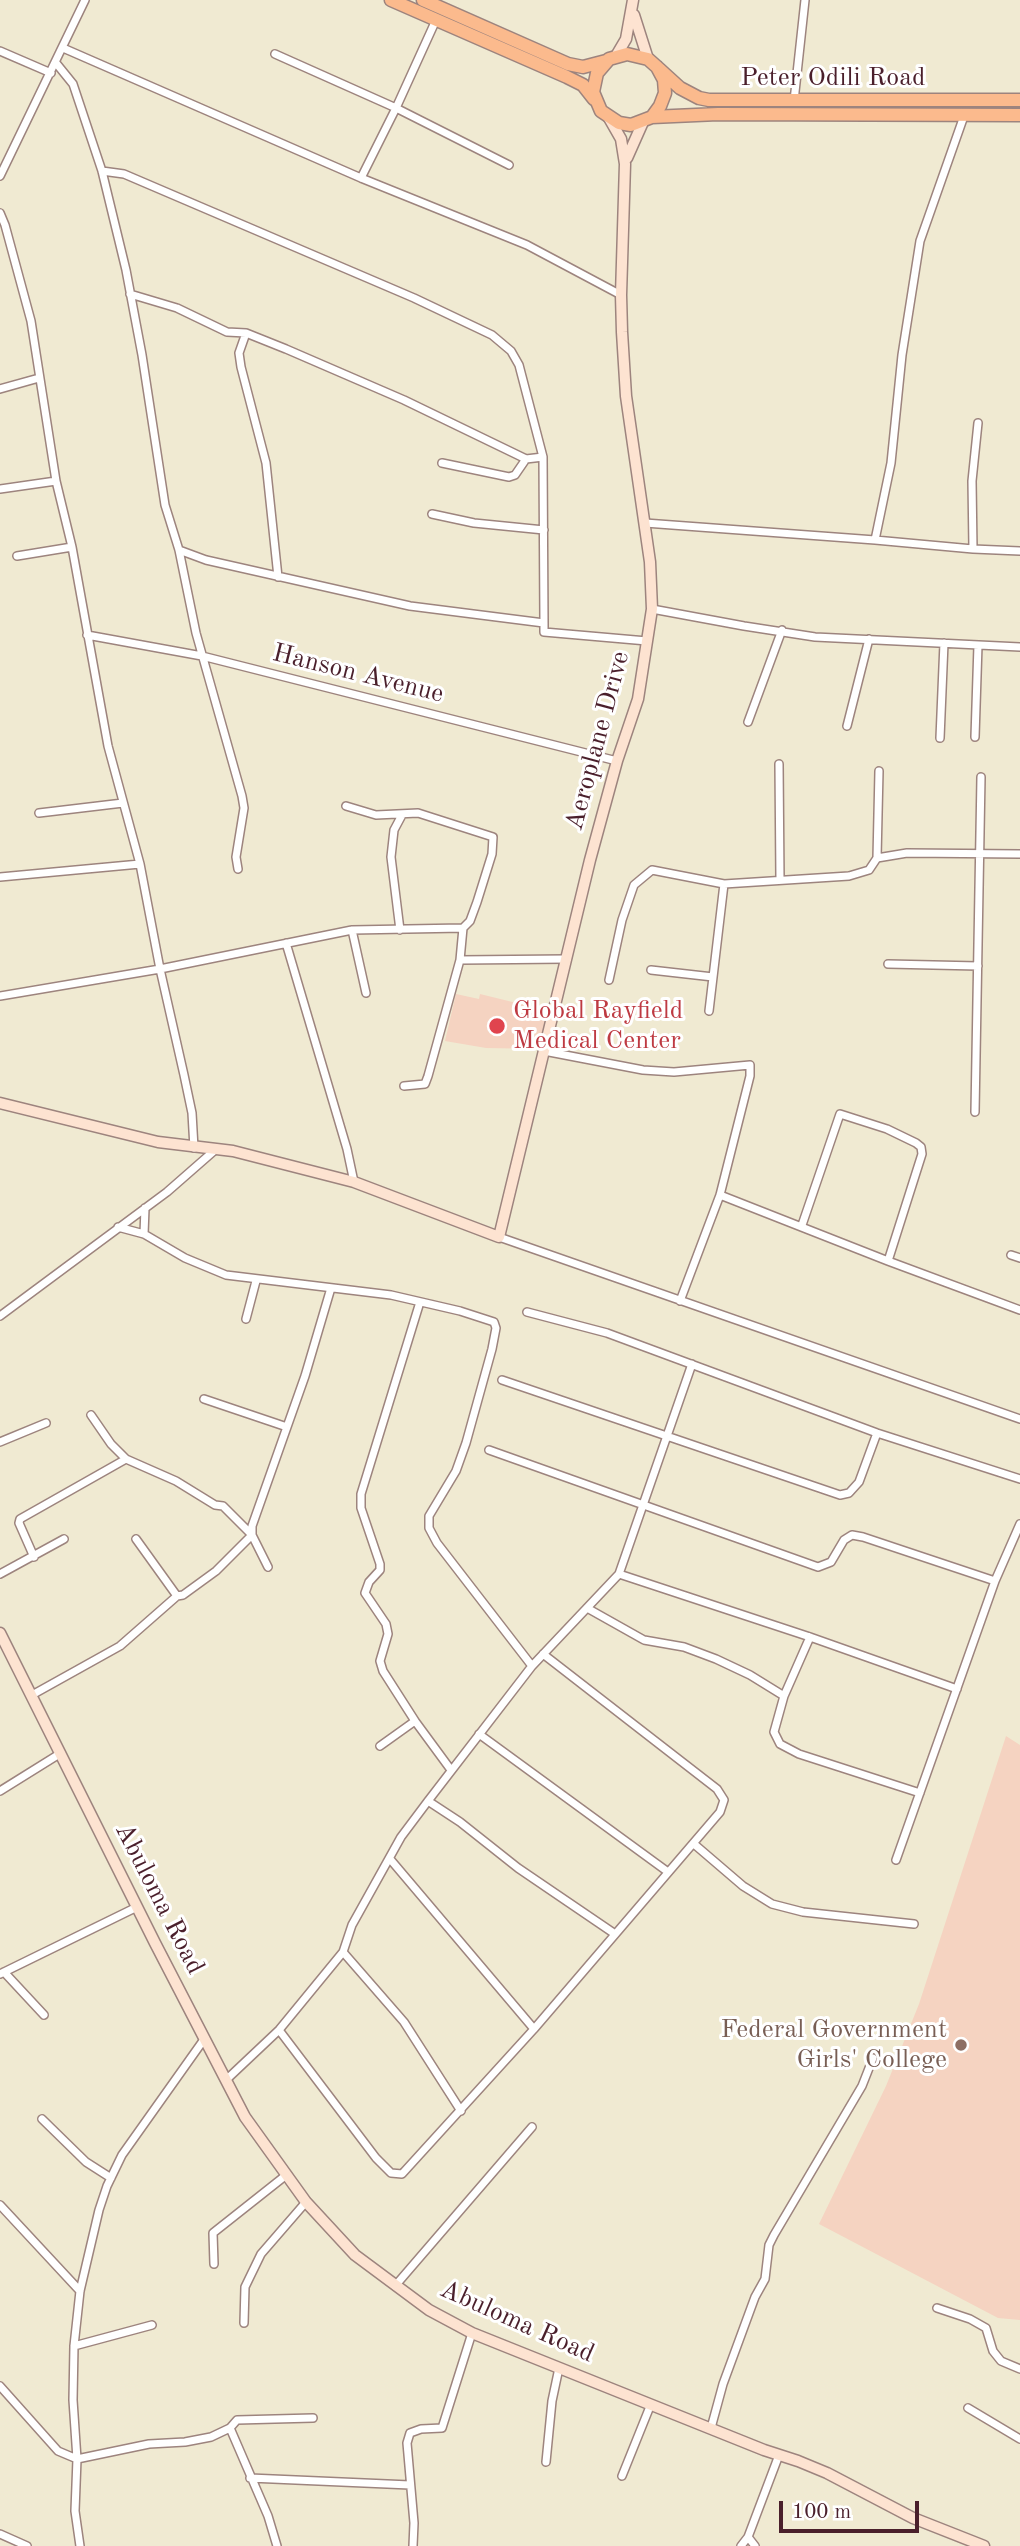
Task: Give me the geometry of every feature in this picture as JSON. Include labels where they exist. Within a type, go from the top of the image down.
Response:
[{"type":"main road","points":[[391,0],[576,81],[583,85],[596,101]]},
{"type":"main road","points":[[423,0],[568,64],[591,66],[613,58],[638,55],[653,63],[664,80],[665,93],[660,106],[647,119]]},
{"type":"main road","points":[[613,58],[597,74],[593,92],[601,111],[609,118],[631,125],[647,119],[718,114],[1020,115]]},
{"type":"main road","name":"Peter Odili Road","points":[[653,63],[680,88],[699,98],[722,101],[1020,100]]},
{"type":"street","points":[[0,176],[85,0]]},
{"type":"street","points":[[794,101],[805,0]]},
{"type":"street","points":[[613,58],[626,39],[633,4]]},
{"type":"street","points":[[633,4],[636,27],[653,63]]},
{"type":"street","points":[[361,178],[436,19]]},
{"type":"street","points":[[63,48],[361,178],[527,244],[621,295]]},
{"type":"street","points":[[0,51],[51,73]]},
{"type":"street","points":[[275,54],[396,108],[509,165]]},
{"type":"street","points":[[56,62],[73,84],[102,171],[130,294],[165,505],[179,550],[202,656],[242,796],[244,812],[236,857],[238,869]]},
{"type":"street","points":[[875,540],[891,463],[902,355],[920,241],[964,116]]},
{"type":"street","points":[[609,118],[621,139],[625,164]]},
{"type":"street","points":[[625,164],[647,119]]},
{"type":"street","name":"Aeroplane Drive","points":[[499,1237],[590,860],[617,761],[638,699],[652,609],[645,523],[626,396],[621,295],[625,164]]},
{"type":"street","points":[[102,171],[124,174],[414,298],[492,335],[511,351],[519,365],[543,457],[544,632],[647,641]]},
{"type":"street","points":[[0,213],[31,321],[56,481],[72,547],[108,746],[139,864],[192,1113],[194,1148]]},
{"type":"street","points":[[130,294],[177,308],[228,332],[246,333],[404,400],[526,460],[543,457]]},
{"type":"street","points":[[246,333],[239,353],[266,463],[278,576]]},
{"type":"street","points":[[0,389],[40,378]]},
{"type":"street","points":[[973,549],[972,481],[978,423]]},
{"type":"street","points":[[442,463],[509,477],[515,475],[526,460]]},
{"type":"street","points":[[0,489],[56,481]]},
{"type":"street","points":[[432,514],[474,523],[544,530]]},
{"type":"street","points":[[645,523],[1020,551]]},
{"type":"street","points":[[17,556],[72,547]]},
{"type":"street","points":[[179,550],[206,560],[410,606],[544,623]]},
{"type":"street","points":[[652,609],[815,637],[1020,647]]},
{"type":"street","points":[[748,722],[782,630]]},
{"type":"street","name":"Hanson Avenue","points":[[87,635],[202,656],[617,761]]},
{"type":"street","points":[[847,726],[869,639]]},
{"type":"street","points":[[940,738],[944,643]]},
{"type":"street","points":[[975,737],[978,645]]},
{"type":"street","points":[[779,764],[780,880]]},
{"type":"street","points":[[609,980],[622,920],[634,885],[652,870],[724,884],[849,876],[869,870],[877,858],[878,771]]},
{"type":"street","points":[[975,1112],[981,777]]},
{"type":"street","points":[[40,813],[123,803]]},
{"type":"street","points":[[346,806],[376,815],[418,813],[493,837],[492,854],[477,902],[470,921],[463,928],[460,960],[447,1014],[425,1084],[404,1086]]},
{"type":"street","points":[[400,930],[391,857],[394,830],[402,815]]},
{"type":"street","points":[[877,858],[907,853],[1020,854]]},
{"type":"street","points":[[0,877],[139,864]]},
{"type":"street","points":[[709,1011],[724,884]]},
{"type":"street","points":[[0,996],[160,969],[352,930],[463,928]]},
{"type":"street","points":[[352,930],[366,993]]},
{"type":"street","points":[[286,943],[347,1149],[354,1182]]},
{"type":"street","points":[[460,960],[568,959]]},
{"type":"street","points":[[888,964],[978,966]]},
{"type":"street","points":[[651,970],[713,977]]},
{"type":"street","points":[[544,1051],[643,1070],[674,1072],[750,1065],[750,1076],[720,1195],[680,1301]]},
{"type":"street","points":[[0,1102],[78,1124],[194,1148],[233,1151],[354,1182],[499,1237],[1020,1419]]},
{"type":"street","points":[[802,1225],[840,1114],[887,1129],[916,1143],[921,1147],[922,1154],[888,1261]]},
{"type":"street","points":[[0,1316],[167,1192],[215,1150]]},
{"type":"street","points":[[720,1195],[1020,1310]]},
{"type":"street","points":[[144,1234],[145,1208]]},
{"type":"street","points":[[118,1227],[144,1234],[205,1269],[226,1275],[391,1295],[469,1313],[494,1322],[492,1349],[466,1443],[456,1471],[429,1516],[429,1528],[437,1543],[532,1666]]},
{"type":"street","points":[[1011,1255],[1020,1258]]},
{"type":"street","points":[[246,1319],[256,1280]]},
{"type":"street","points":[[32,1695],[120,1646],[177,1596],[183,1595],[216,1571],[252,1535],[252,1527],[305,1376],[331,1288]]},
{"type":"street","points":[[420,1302],[361,1494],[360,1508],[380,1564],[377,1576],[369,1582],[365,1593],[386,1624],[388,1634],[380,1661],[383,1671],[415,1721],[452,1770]]},
{"type":"street","points":[[527,1312],[607,1333],[877,1433],[1020,1479]]},
{"type":"street","points":[[226,2080],[279,2029],[343,1952],[352,1925],[401,1837],[532,1666],[619,1574],[692,1364]]},
{"type":"street","points":[[502,1380],[840,1495],[849,1493],[859,1482],[877,1433]]},
{"type":"street","points":[[204,1399],[288,1427]]},
{"type":"street","points":[[90,1415],[111,1444],[126,1459],[176,1481],[215,1505],[223,1506],[252,1535],[268,1567]]},
{"type":"street","points":[[0,1442],[46,1423]]},
{"type":"street","points":[[489,1450],[818,1567],[831,1562],[844,1540],[852,1535],[863,1536],[996,1581]]},
{"type":"street","points":[[34,1557],[19,1523],[20,1519],[126,1459]]},
{"type":"street","points":[[896,1860],[996,1581],[1020,1524]]},
{"type":"street","points":[[0,1574],[64,1539]]},
{"type":"street","points":[[136,1539],[177,1596]]},
{"type":"street","points":[[619,1574],[957,1689]]},
{"type":"street","points":[[587,1608],[644,1640],[684,1647],[716,1659],[750,1675],[784,1696]]},
{"type":"street","name":"Abuloma Road","points":[[0,1633],[136,1907],[245,2117],[285,2176],[355,2255],[429,2310],[472,2333],[827,2473],[913,2518],[984,2546]]},
{"type":"street","points":[[810,1637],[784,1696],[774,1732],[780,1744],[799,1754],[920,1793]]},
{"type":"street","points":[[279,2029],[376,2158],[391,2173],[402,2175],[534,2029],[720,1812],[724,1800],[717,1789],[543,1654]]},
{"type":"street","points":[[380,1746],[415,1721]]},
{"type":"street","points":[[479,1734],[668,1872]]},
{"type":"street","points":[[0,1791],[61,1753]]},
{"type":"street","points":[[428,1801],[460,1822],[518,1868],[615,1934]]},
{"type":"street","points":[[694,1844],[743,1886],[772,1904],[803,1912],[914,1924]]},
{"type":"street","points":[[390,1859],[534,2029]]},
{"type":"street","points":[[44,2015],[2,1973],[136,1907]]},
{"type":"street","points":[[343,1952],[404,2022],[461,2110]]},
{"type":"street","points":[[80,2546],[75,2511],[77,2459],[73,2400],[74,2346],[80,2291],[99,2210],[122,2155],[205,2038]]},
{"type":"street","points":[[711,2428],[723,2384],[755,2297],[765,2279],[769,2245],[862,2086],[873,2058]]},
{"type":"street","points":[[41,2119],[86,2162],[111,2178]]},
{"type":"street","points":[[395,2286],[532,2127]]},
{"type":"street","points":[[214,2264],[213,2233],[285,2176]]},
{"type":"street","points":[[244,2323],[245,2287],[261,2254],[306,2202]]},
{"type":"street","points":[[0,2205],[80,2291]]},
{"type":"street","points":[[937,2308],[970,2319],[986,2328],[993,2351],[1001,2361],[1020,2369]]},
{"type":"street","points":[[74,2346],[152,2325]]},
{"type":"street","points":[[413,2546],[414,2523],[407,2451],[410,2433],[421,2429],[442,2428],[472,2333]]},
{"type":"street","points":[[546,2462],[552,2400],[559,2368]]},
{"type":"street","points":[[0,2386],[58,2451],[77,2459],[149,2444],[198,2439],[230,2428],[237,2420],[313,2418]]},
{"type":"street","points":[[622,2476],[651,2404]]},
{"type":"street","points":[[968,2408],[1020,2439]]},
{"type":"street","points":[[230,2428],[268,2516],[277,2546]]},
{"type":"street","points":[[741,2546],[748,2537],[779,2455]]},
{"type":"street","points":[[250,2478],[410,2485]]},
{"type":"street","points":[[0,2534],[26,2546]]},
{"type":"street","points":[[748,2537],[755,2546]]},
{"type":"shaded area","name":"Global Rayfield Medical Center","points":[[456,994],[479,999],[480,994],[549,1011],[542,1049],[486,1048],[445,1041]]},
{"type":"shaded area","name":"Federal Government Girls' College","points":[[1006,1736],[1020,1745],[1020,2320],[998,2318],[819,2224],[886,2086],[919,2004]]},
{"type":"place","name":"Global Rayfield Medical Center","points":[[497,1026]]},
{"type":"place","name":"Federal Government Girls' College","points":[[961,2045]]}]
